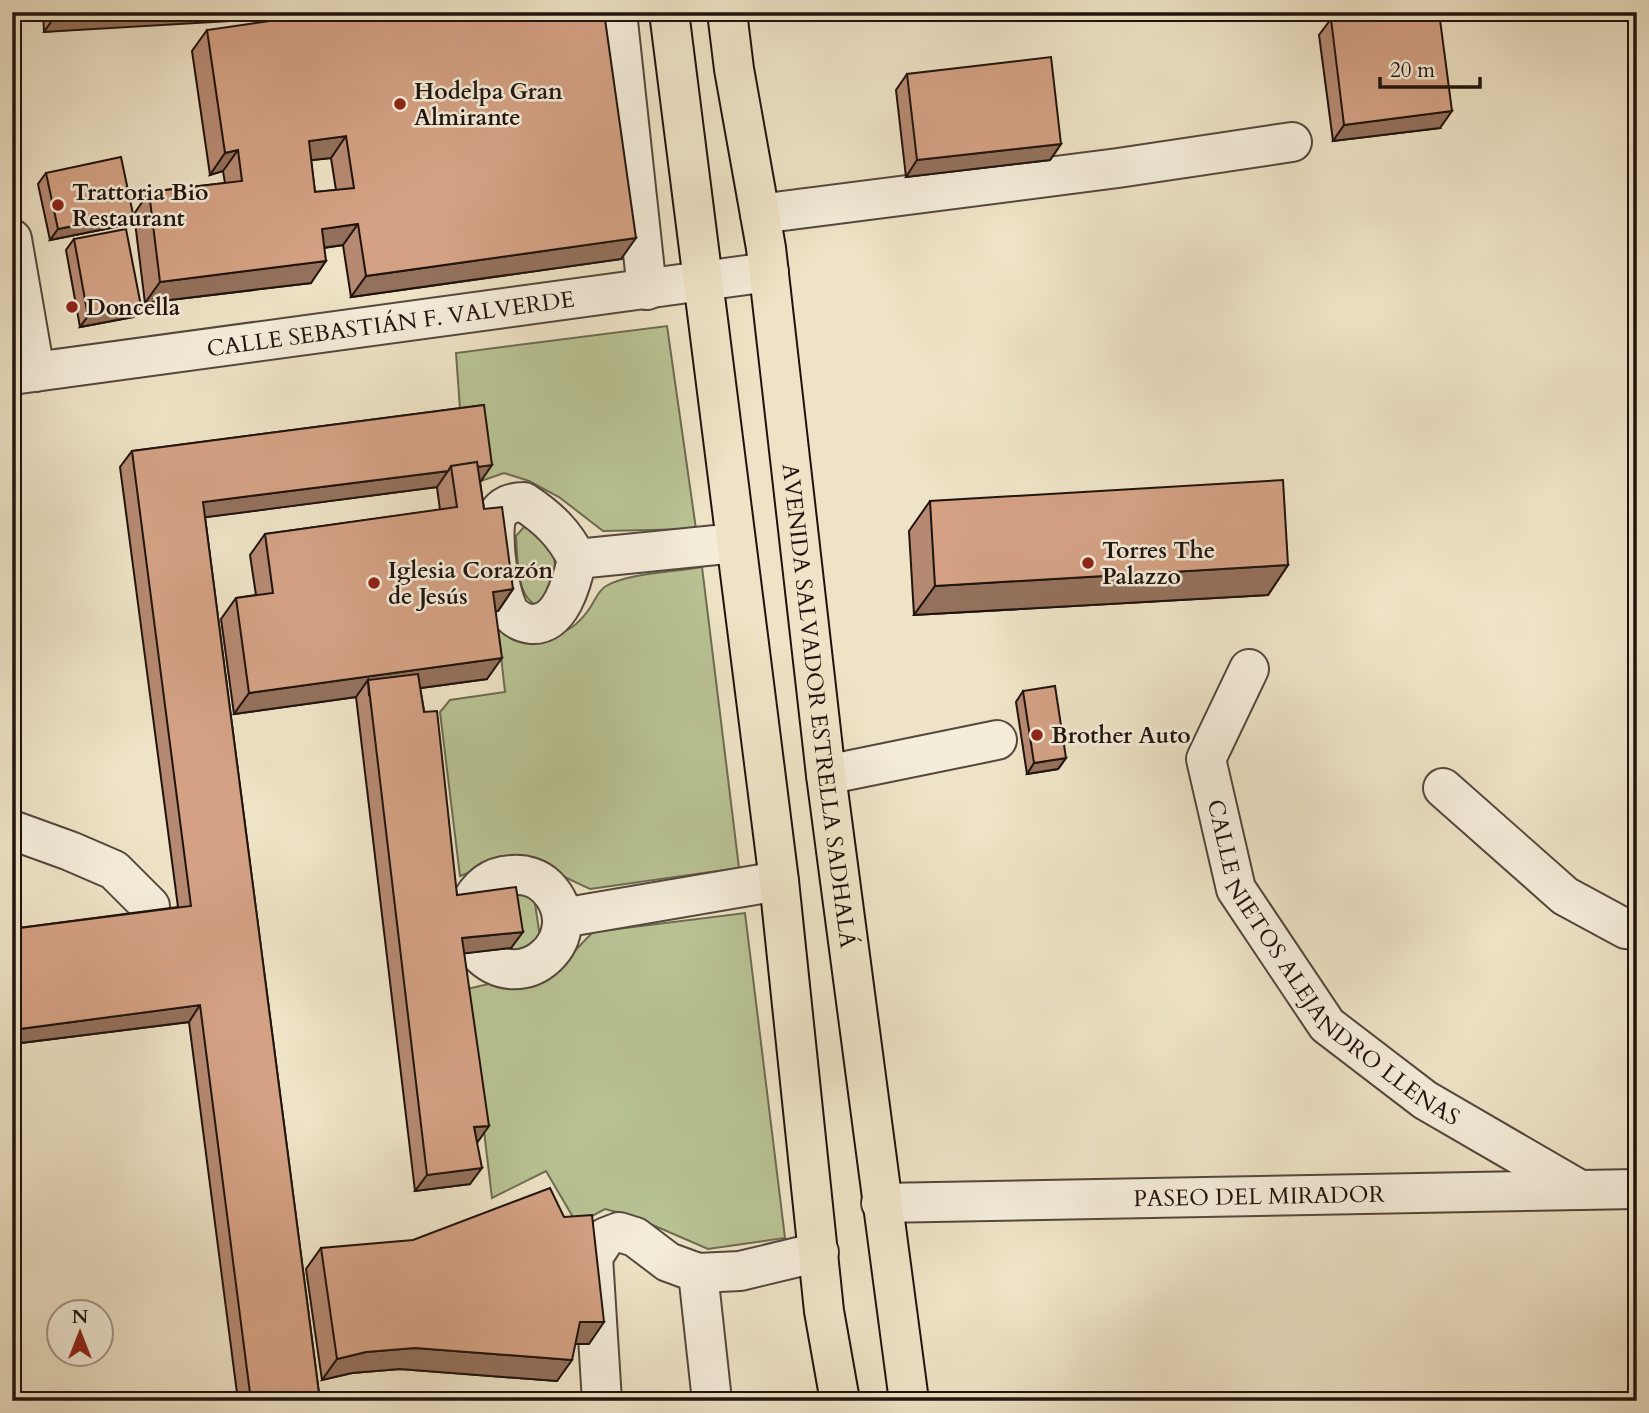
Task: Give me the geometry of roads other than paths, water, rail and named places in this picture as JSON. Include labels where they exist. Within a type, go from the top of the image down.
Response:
[{"type":"highway","points":[[669,12],[779,881],[824,1311],[840,1401]]},
{"type":"highway","name":"AVENIDA SALVADOR ESTRELLA SADHALÁ","points":[[727,12],[769,272],[826,775],[909,1401]]},
{"type":"street","points":[[617,12],[647,290]]},
{"type":"street","points":[[760,214],[1118,169],[1292,142]]},
{"type":"street","points":[[12,239],[24,374]]},
{"type":"street","name":"CALLE SEBASTIÁN F. VALVERDE","points":[[24,374],[769,272]]},
{"type":"street","points":[[577,559],[736,543]]},
{"type":"street","name":"CALLE NIETOS ALEJANDRO LLENAS","points":[[1249,669],[1206,759],[1236,889],[1327,1025],[1425,1100],[1580,1190]]},
{"type":"street","points":[[826,775],[997,740]]},
{"type":"street","points":[[1443,788],[1565,895],[1626,929],[1637,930]]},
{"type":"street","points":[[12,830],[114,870],[150,906]]},
{"type":"street","points":[[468,908],[473,895],[481,887],[499,876],[521,874],[541,882],[556,897],[562,918],[560,939],[548,957],[529,967],[508,970],[488,962],[478,951]]},
{"type":"street","points":[[562,918],[779,881]]},
{"type":"street","name":"PASEO DEL MIRADOR","points":[[881,1202],[1637,1189]]},
{"type":"street","points":[[602,1401],[593,1257],[606,1237],[619,1232],[635,1237],[668,1262],[698,1273],[740,1271],[819,1252]]},
{"type":"street","points":[[698,1273],[712,1401]]},
{"type":"place","name":"Hodelpa Gran Almirante","points":[[400,104]]},
{"type":"place","name":"Trattoria Bio Restaurant","points":[[58,205]]},
{"type":"place","name":"Doncella","points":[[72,307]]},
{"type":"place","name":"Torres The Palazzo","points":[[1088,563]]},
{"type":"place","name":"Iglesia Corazón de Jesús","points":[[374,583]]},
{"type":"place","name":"Brother Auto","points":[[1037,735]]}]
